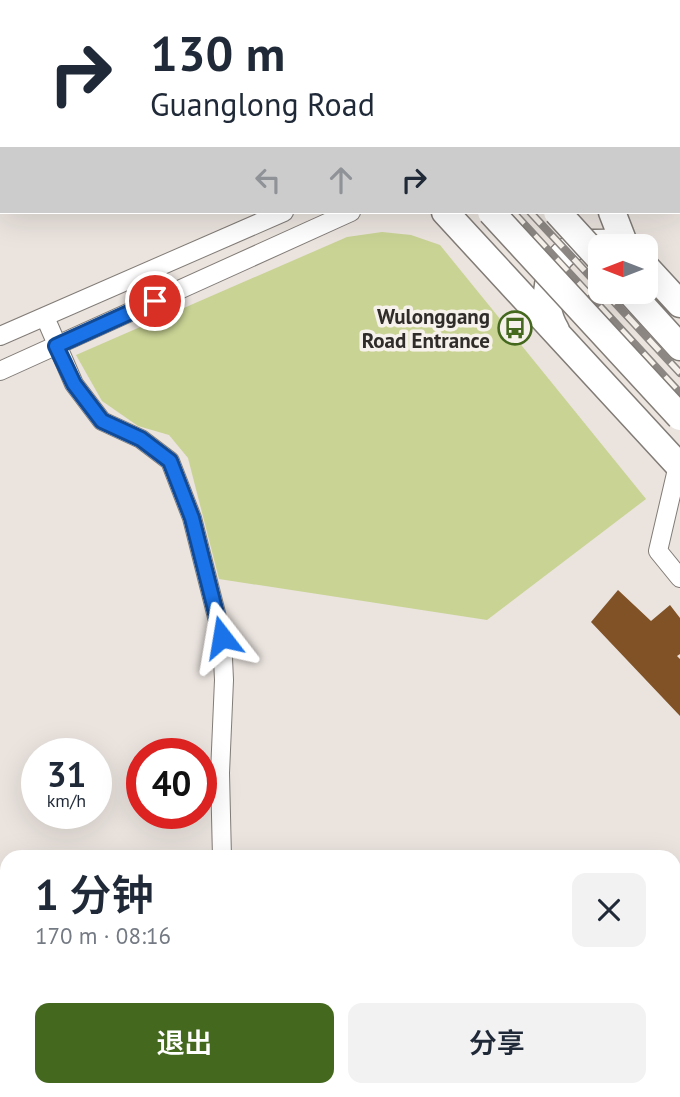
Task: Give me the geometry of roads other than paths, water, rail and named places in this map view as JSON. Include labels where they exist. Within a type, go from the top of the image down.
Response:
[{"type":"highway","points":[[447,214],[679,466]]},
{"type":"highway","points":[[493,214],[680,417]]},
{"type":"highway","points":[[559,214],[588,246]]},
{"type":"highway","points":[[596,214],[615,234]]},
{"type":"highway","points":[[613,214],[621,234]]},
{"type":"highway","points":[[563,340],[551,322],[547,306],[548,286],[553,268],[564,254],[576,246],[588,246]]},
{"type":"highway","points":[[658,280],[680,304]]},
{"type":"highway","points":[[641,304],[680,347]]},
{"type":"street","points":[[0,336],[279,214]]},
{"type":"street","points":[[0,371],[347,214]]},
{"type":"street","points":[[45,317],[74,384],[102,421],[141,439],[170,461],[192,518],[222,637],[222,850]]},
{"type":"street","points":[[679,466],[657,551],[680,578]]},
{"type":"railway","points":[[515,214],[680,393]]},
{"type":"railway","points":[[532,214],[588,274]]},
{"type":"railway","points":[[616,304],[680,373]]},
{"type":"place","name":"Wulonggang Road Entrance","points":[[515,328]]}]
